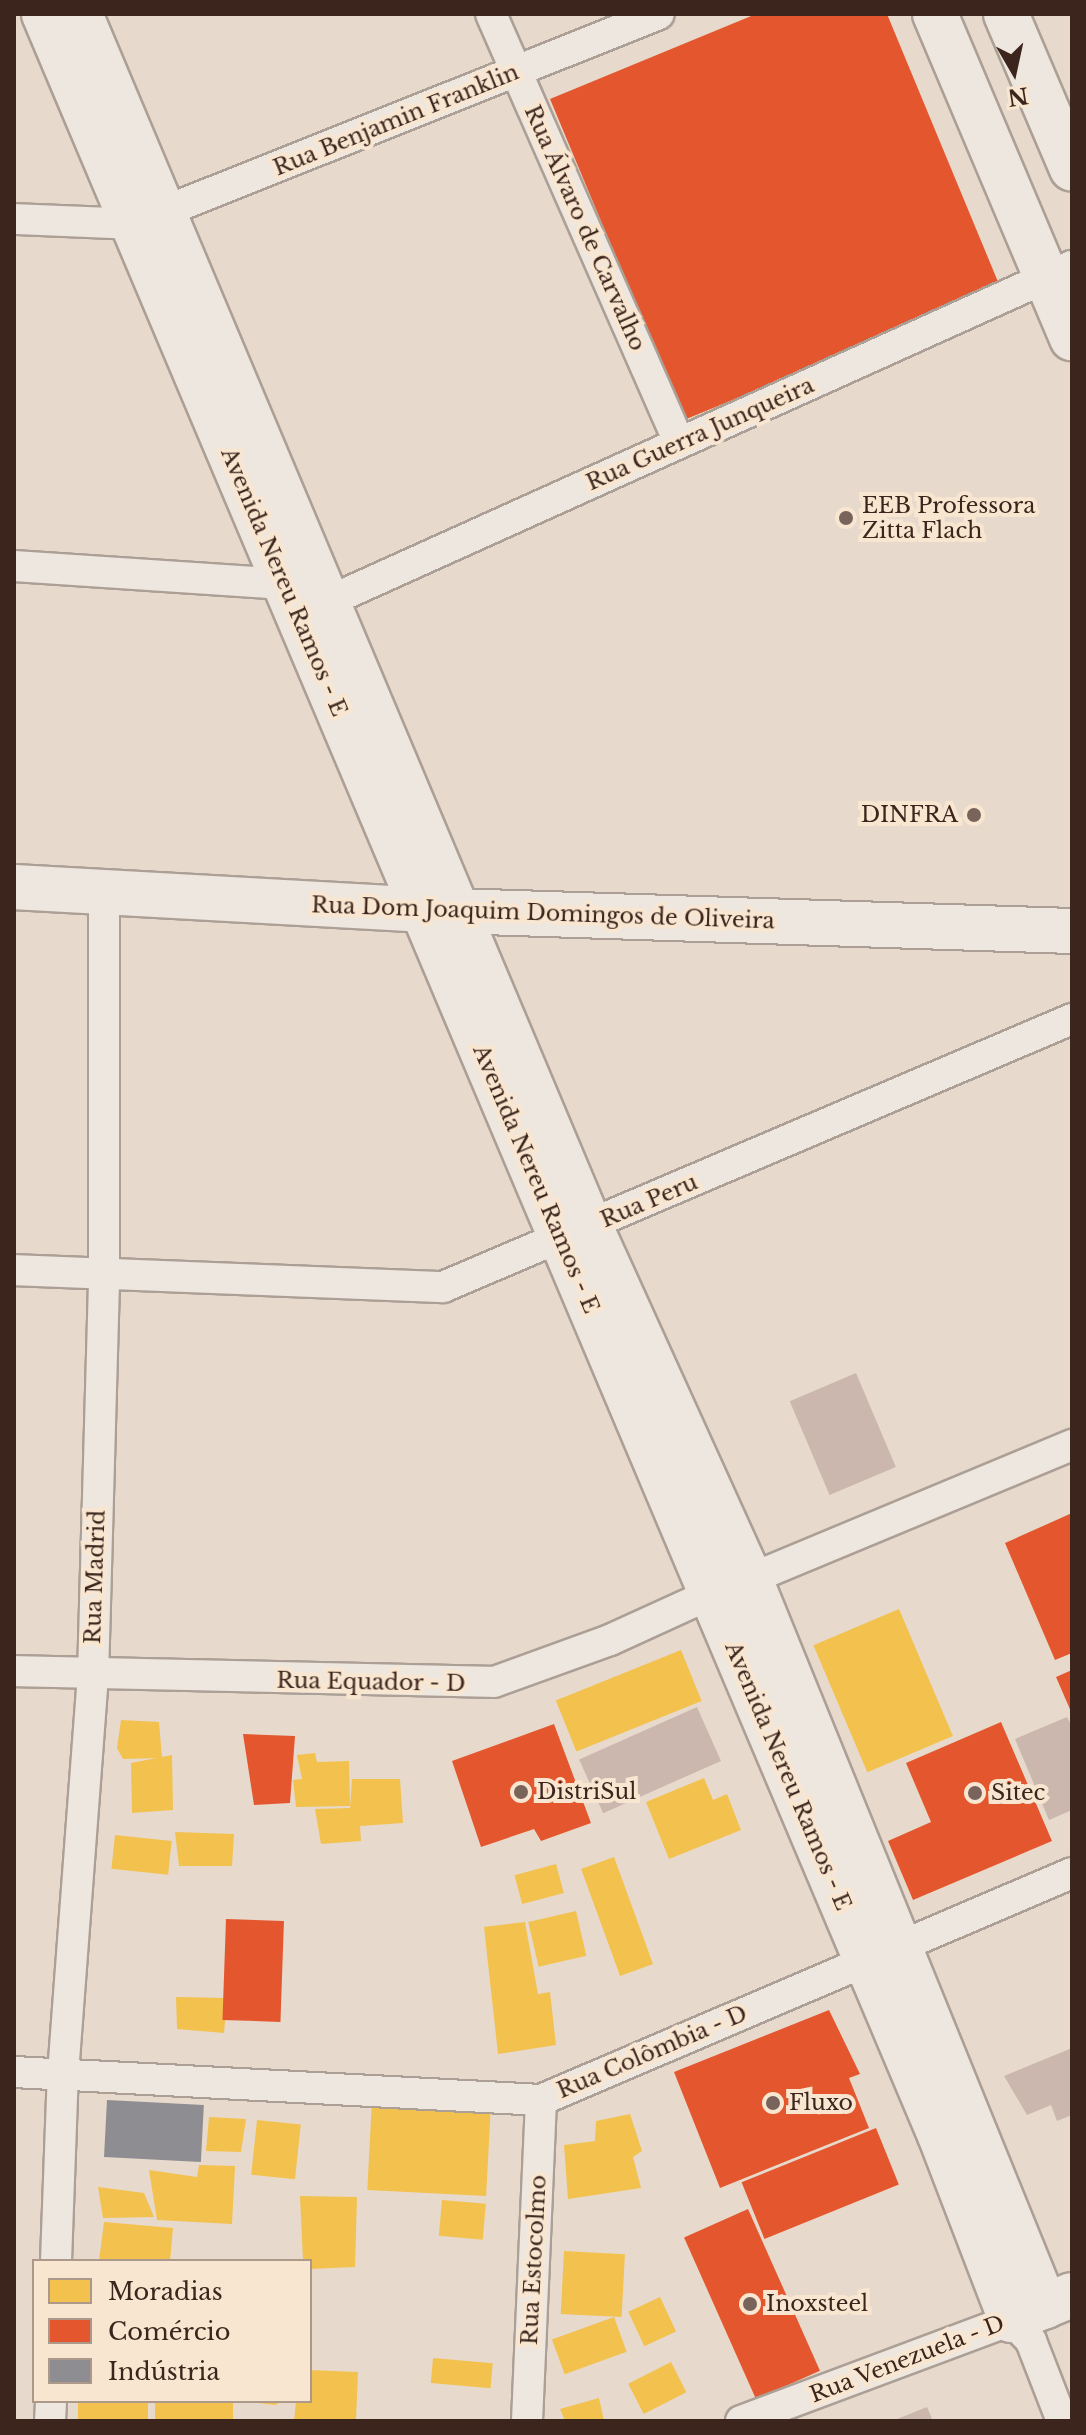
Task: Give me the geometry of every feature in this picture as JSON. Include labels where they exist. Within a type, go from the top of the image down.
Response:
[{"type":"street","name":"Avenida Nereu Ramos - E","points":[[44,14],[148,218],[327,602],[367,738]]},
{"type":"street","name":"Avenida Nereu Ramos - E","points":[[80,14],[148,218],[284,584],[367,738],[730,1587],[954,2129],[1040,2315],[1062,2421]]},
{"type":"street","name":"Rua Álvaro de Carvalho","points":[[491,14],[679,443]]},
{"type":"street","name":"Rua Benjamin Franklin","points":[[148,218],[659,14]]},
{"type":"street","points":[[935,14],[1059,272],[1072,338]]},
{"type":"street","points":[[1006,14],[1072,169]]},
{"type":"street","points":[[14,219],[148,218]]},
{"type":"street","name":"Rua Guerra Junqueira","points":[[327,602],[1059,272]]},
{"type":"street","points":[[14,566],[284,584],[327,602]]},
{"type":"street","name":"Rua Dom Joaquim Domingos de Oliveira","points":[[14,887],[440,910],[1072,931]]},
{"type":"street","name":"Rua Madrid","points":[[56,2259],[63,2074],[93,1676],[104,1272],[104,891]]},
{"type":"street","name":"Rua Peru","points":[[14,1270],[443,1287],[1072,1019]]},
{"type":"street","name":"Rua Equador - D","points":[[14,1671],[93,1676],[494,1682],[610,1640],[1072,1445]]},
{"type":"street","name":"Rua Colômbia - D","points":[[14,2072],[541,2100],[1072,1873]]},
{"type":"street","name":"Rua Estocolmo","points":[[527,2421],[541,2100]]},
{"type":"street","name":"Rua Venezuela - D","points":[[741,2421],[1040,2315]]},
{"type":"building: Moradias","points":[[899,1609],[953,1736],[867,1772],[813,1645]]},
{"type":"building: Moradias","points":[[681,1650],[702,1701],[576,1752],[556,1701]]},
{"type":"building: Moradias","points":[[121,1720],[159,1722],[162,1758],[123,1759],[117,1748]]},
{"type":"building: Moradias","points":[[315,1753],[317,1762],[349,1761],[350,1806],[296,1807],[293,1780],[302,1779],[297,1755]]},
{"type":"building: Moradias","points":[[172,1755],[173,1810],[132,1813],[131,1763]]},
{"type":"building: Moradias","points":[[704,1778],[713,1800],[727,1794],[741,1830],[669,1859],[646,1802]]},
{"type":"building: Moradias","points":[[352,1779],[400,1779],[403,1823],[360,1826],[361,1841],[321,1844],[315,1809],[350,1808]]},
{"type":"building: Moradias","points":[[175,1832],[234,1834],[232,1866],[179,1866]]},
{"type":"building: Moradias","points":[[115,1835],[172,1841],[168,1875],[111,1869]]},
{"type":"building: Moradias","points":[[614,1857],[653,1964],[620,1976],[581,1869]]},
{"type":"building: Moradias","points":[[556,1864],[564,1893],[522,1904],[514,1875]]},
{"type":"building: Moradias","points":[[576,1911],[586,1956],[539,1967],[528,1922]]},
{"type":"building: Moradias","points":[[525,1922],[538,1994],[550,1992],[556,2045],[498,2054],[484,1927]]},
{"type":"building: Moradias","points":[[176,1997],[227,1998],[224,2033],[177,2029]]},
{"type":"building: Moradias","points":[[372,2100],[491,2106],[486,2196],[367,2190]]},
{"type":"building: Moradias","points":[[630,2114],[642,2151],[633,2157],[641,2188],[568,2199],[564,2145],[595,2141],[596,2121]]},
{"type":"building: Moradias","points":[[209,2117],[246,2119],[241,2152],[206,2151]]},
{"type":"building: Moradias","points":[[257,2120],[301,2125],[295,2179],[251,2175]]},
{"type":"building: Moradias","points":[[199,2165],[235,2166],[232,2224],[157,2220],[149,2170],[197,2177]]},
{"type":"building: Moradias","points":[[98,2187],[144,2193],[154,2217],[103,2218]]},
{"type":"building: Moradias","points":[[300,2196],[357,2197],[355,2267],[312,2269],[312,2259],[303,2259]]},
{"type":"building: Moradias","points":[[442,2200],[486,2204],[483,2240],[439,2236]]},
{"type":"building: Moradias","points":[[104,2222],[173,2228],[170,2259],[99,2259]]},
{"type":"building: Moradias","points":[[564,2251],[625,2254],[622,2317],[561,2314]]},
{"type":"building: Moradias","points":[[660,2297],[676,2331],[644,2346],[628,2312]]},
{"type":"building: Moradias","points":[[614,2317],[627,2352],[565,2374],[552,2340]]},
{"type":"building: Moradias","points":[[433,2358],[493,2363],[491,2388],[431,2383]]},
{"type":"building: Moradias","points":[[671,2362],[686,2392],[644,2414],[628,2384]]},
{"type":"building: Moradias","points":[[312,2370],[358,2372],[356,2421],[294,2421],[296,2403],[312,2403]]},
{"type":"building: Moradias","points":[[599,2398],[604,2421],[565,2421],[560,2409]]},
{"type":"building: Moradias","points":[[78,2403],[148,2403],[148,2421],[78,2421]]},
{"type":"building: Moradias","points":[[155,2403],[233,2403],[233,2421],[155,2421]]},
{"type":"building: Comércio","points":[[756,14],[887,14],[1001,289],[684,420],[550,99]]},
{"type":"building: Comércio","points":[[1072,1513],[1072,1653],[1055,1660],[1005,1543]]},
{"type":"building: Comércio","points":[[1072,1670],[1072,1714],[1056,1677]]},
{"type":"building: Comércio","name":"Sitec","points":[[1001,1722],[1052,1841],[913,1900],[888,1841],[931,1822],[906,1763]]},
{"type":"building: Comércio","name":"DistriSul","points":[[554,1724],[591,1823],[541,1841],[534,1829],[481,1847],[452,1761]]},
{"type":"building: Comércio","points":[[243,1734],[295,1736],[290,1803],[254,1805]]},
{"type":"building: Comércio","points":[[226,1919],[284,1921],[280,2022],[222,2020]]},
{"type":"building: Comércio","name":"Fluxo","points":[[829,2010],[860,2074],[849,2078],[869,2128],[720,2188],[674,2072]]},
{"type":"building: Comércio","points":[[876,2128],[899,2185],[764,2239],[742,2182]]},
{"type":"building: Comércio","name":"Inoxsteel","points":[[748,2209],[820,2371],[756,2399],[684,2237]]},
{"type":"building: Indústria","points":[[107,2100],[204,2105],[201,2162],[104,2157]]},
{"type":"building: Outros","points":[[856,1373],[896,1467],[830,1495],[790,1401]]},
{"type":"building: Outros","points":[[697,1707],[721,1761],[603,1813],[579,1759]]},
{"type":"building: Outros","points":[[1067,1717],[1072,1727],[1072,1810],[1049,1820],[1015,1739]]},
{"type":"building: Outros","points":[[1072,2048],[1072,2115],[1057,2121],[1051,2105],[1027,2115],[1004,2076]]},
{"type":"building: Outros","points":[[927,2407],[933,2421],[892,2421]]},
{"type":"place","name":"EEB Professora Zitta Flach","points":[[846,518]]},
{"type":"place","name":"DINFRA","points":[[974,815]]},
{"type":"place","name":"DistriSul","points":[[521,1792]]},
{"type":"place","name":"Sitec","points":[[975,1793]]},
{"type":"place","name":"Fluxo","points":[[773,2103]]},
{"type":"place","name":"Inoxsteel","points":[[750,2304]]}]
